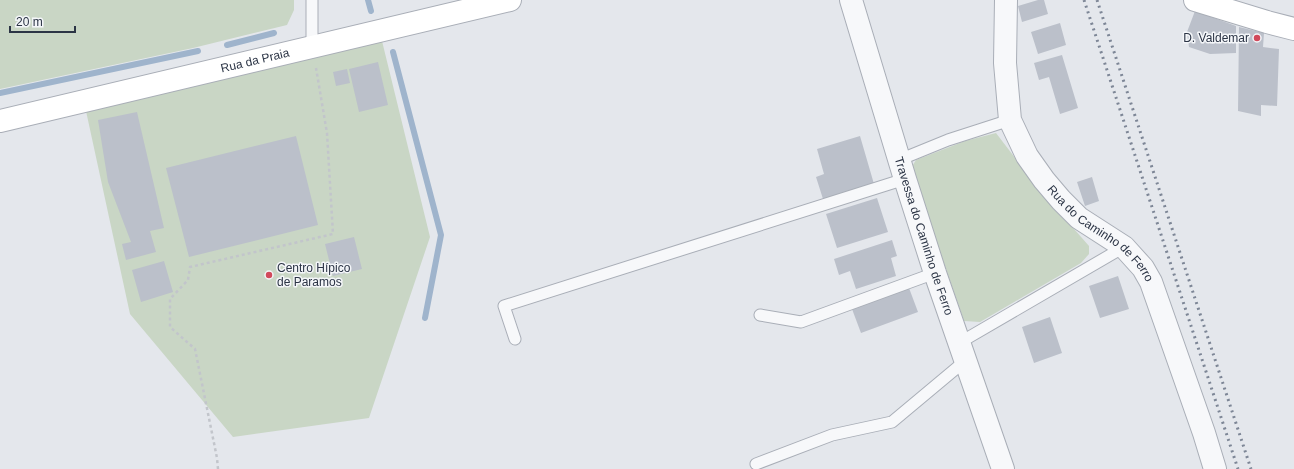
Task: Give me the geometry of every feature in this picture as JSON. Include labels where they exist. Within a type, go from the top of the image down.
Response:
[{"type":"street","name":"Rua da Praia","points":[[0,121],[510,0]]},
{"type":"street","name":"Travessa do Caminho de Ferro","points":[[851,0],[902,170],[935,273],[1003,469]]},
{"type":"street","name":"Rua do Caminho de Ferro","points":[[1006,0],[1005,63],[1010,120],[1027,156],[1044,180],[1061,200],[1079,218],[1124,248],[1143,268],[1151,282],[1204,433],[1215,469]]},
{"type":"street","points":[[1195,0],[1294,29]]},
{"type":"lane","points":[[312,0],[312,48]]},
{"type":"lane","points":[[515,339],[504,306],[902,170],[948,140],[1010,120]]},
{"type":"lane","points":[[756,464],[832,435],[892,422],[962,352],[1124,248]]},
{"type":"lane","points":[[760,315],[801,322],[935,273]]},
{"type":"path","points":[[218,469],[195,349],[170,328],[170,299],[188,280],[190,267],[333,234],[327,133],[312,48]]},
{"type":"green space","points":[[0,0],[294,0],[294,10],[287,25],[193,48],[0,89]]},
{"type":"green space","name":"Centro Hípico de Paramos","points":[[382,41],[430,237],[369,418],[233,437],[130,314],[86,111]]},
{"type":"green space","points":[[996,133],[1038,188],[1089,246],[1089,254],[1081,263],[980,322],[964,321],[911,168],[916,160],[965,141]]},
{"type":"building","points":[[1038,0],[1044,0],[1048,14],[1022,22],[1018,6]]},
{"type":"building","points":[[1195,11],[1236,26],[1236,53],[1210,54],[1189,47],[1187,32]]},
{"type":"building","points":[[1060,23],[1066,45],[1038,54],[1031,32]]},
{"type":"building","points":[[1239,27],[1264,33],[1263,47],[1279,49],[1277,106],[1261,105],[1261,116],[1238,111]]},
{"type":"building","points":[[1062,55],[1078,108],[1060,114],[1049,77],[1039,80],[1034,63]]},
{"type":"building","points":[[378,62],[388,105],[359,112],[349,69]]},
{"type":"building","points":[[347,69],[350,83],[336,86],[333,72]]},
{"type":"building","points":[[137,112],[164,228],[150,231],[156,252],[126,260],[122,244],[131,242],[108,182],[98,120]]},
{"type":"building","points":[[296,136],[318,225],[189,257],[166,168]]},
{"type":"building","points":[[860,136],[874,184],[823,199],[816,177],[824,174],[817,149]]},
{"type":"building","points":[[1092,177],[1099,201],[1085,206],[1077,182]]},
{"type":"building","points":[[877,198],[888,232],[837,248],[826,214]]},
{"type":"building","points":[[354,237],[362,269],[333,276],[325,244]]},
{"type":"building","points":[[892,240],[897,256],[891,258],[896,276],[856,289],[850,271],[839,275],[834,259]]},
{"type":"building","points":[[164,261],[173,292],[141,302],[132,270]]},
{"type":"building","points":[[1118,276],[1129,309],[1100,318],[1089,286]]},
{"type":"building","points":[[909,288],[918,312],[861,333],[852,309]]},
{"type":"building","points":[[1050,317],[1062,353],[1034,363],[1022,327]]},
{"type":"waterway","points":[[368,0],[371,11]]},
{"type":"waterway","points":[[227,45],[274,33]]},
{"type":"waterway","points":[[0,93],[198,51]]},
{"type":"waterway","points":[[393,52],[441,235],[425,318]]},
{"type":"railway","points":[[1084,0],[1238,469]]},
{"type":"railway","points":[[1097,0],[1251,469]]},
{"type":"place","name":"D. Valdemar","points":[[1257,38]]},
{"type":"place","name":"Centro Hípico de Paramos","points":[[269,275]]}]
